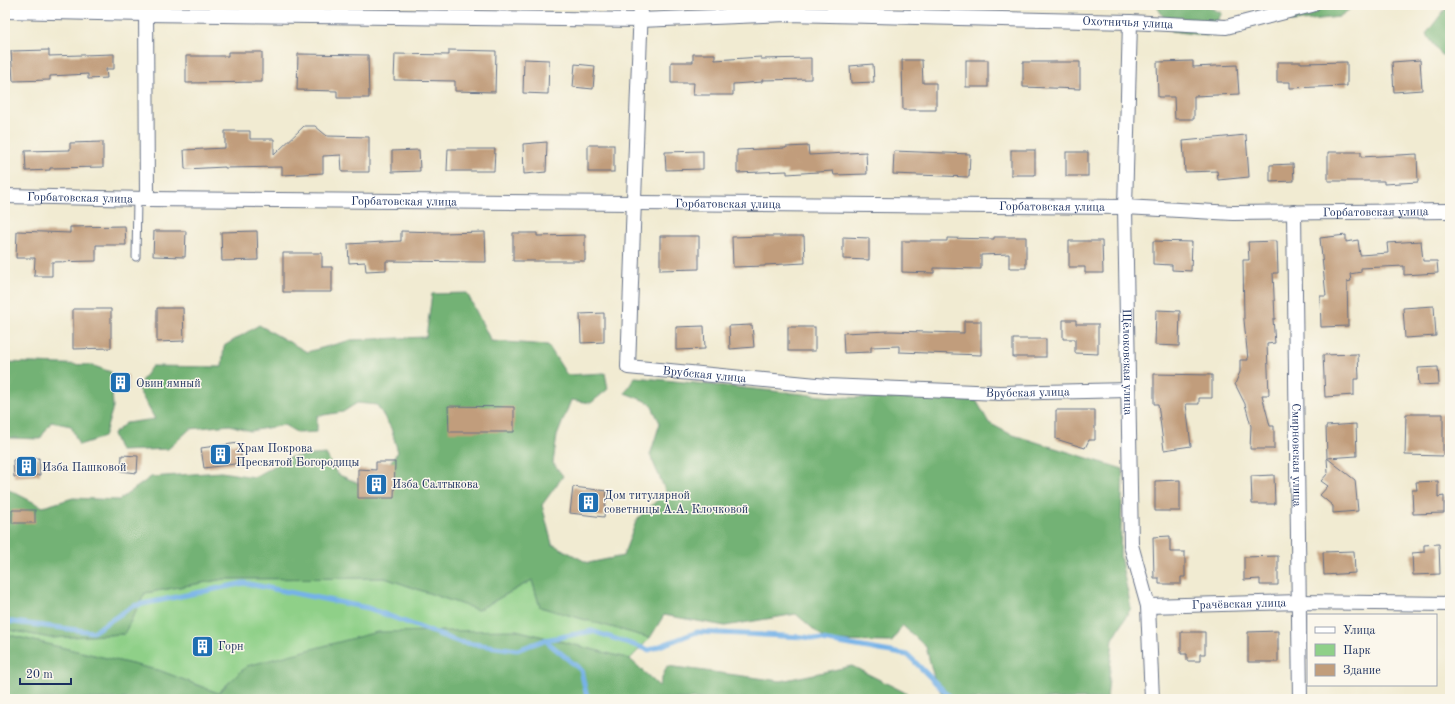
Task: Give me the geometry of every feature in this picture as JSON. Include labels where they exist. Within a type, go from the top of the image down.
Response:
[{"type":"street","name":"Врубская улица","points":[[641,5],[628,367],[827,386],[999,393],[1128,390]]},
{"type":"street","name":"Охотничья улица","points":[[5,11],[146,10],[640,20],[787,14],[1130,22],[1226,27],[1312,5]]},
{"type":"street","points":[[142,199],[146,10]]},
{"type":"street","name":"Щёлоковская улица","points":[[1130,22],[1125,207],[1131,545],[1148,606],[1152,699]]},
{"type":"street","name":"Горбатовская улица","points":[[5,196],[142,199],[1125,207],[1233,213],[1450,211]]},
{"type":"street","name":"Смирновская улица","points":[[1294,212],[1300,699]]},
{"type":"street","name":"Грачёвская улица","points":[[1148,606],[1299,602],[1450,604]]},
{"type":"lane","points":[[136,257],[142,199]]},
{"type":"green space","points":[[1156,5],[1204,5],[1222,13],[1208,36],[1172,31]]},
{"type":"green space","points":[[1280,5],[1356,5],[1339,17],[1292,22],[1275,12]]},
{"type":"green space","points":[[1446,8],[1450,9],[1450,54],[1442,55],[1426,34]]},
{"type":"green space","points":[[467,293],[491,341],[548,345],[567,375],[605,373],[608,389],[591,403],[571,400],[557,436],[553,463],[563,476],[542,505],[552,544],[588,563],[623,556],[637,519],[666,492],[650,455],[660,423],[650,403],[625,393],[635,377],[832,397],[976,400],[989,423],[1010,434],[1123,469],[1120,556],[1131,608],[1113,639],[1107,699],[944,699],[934,678],[926,647],[902,625],[892,642],[827,641],[796,614],[725,626],[664,615],[650,638],[540,607],[532,580],[478,610],[385,578],[224,579],[145,593],[124,634],[50,638],[5,629],[5,488],[43,507],[73,498],[119,500],[151,477],[221,472],[254,477],[290,457],[326,454],[337,474],[358,483],[381,474],[398,452],[391,428],[377,405],[357,403],[343,412],[317,416],[317,432],[298,433],[284,425],[250,431],[230,425],[190,429],[168,449],[120,451],[113,434],[126,423],[155,419],[137,387],[152,366],[222,367],[224,346],[259,325],[307,352],[351,340],[426,337],[432,294]]},
{"type":"green space","points":[[5,362],[91,365],[111,372],[113,407],[104,437],[79,445],[71,426],[51,422],[40,439],[10,438],[5,433]]},
{"type":"green space","points":[[385,578],[478,610],[532,580],[540,607],[650,638],[630,659],[516,630],[247,666],[218,693],[161,671],[5,634],[5,629],[50,638],[124,634],[145,593],[224,579]]},
{"type":"green space","points":[[516,630],[630,659],[659,686],[667,666],[781,681],[852,666],[904,692],[913,699],[5,699],[5,634],[161,671],[218,693],[247,666],[377,632]]},
{"type":"building","points":[[49,50],[49,56],[114,54],[114,69],[106,69],[107,78],[88,79],[88,74],[50,76],[50,80],[13,81],[11,51]]},
{"type":"building","points":[[449,50],[496,51],[495,92],[455,91],[455,81],[394,80],[395,54],[449,55]]},
{"type":"building","points":[[228,52],[262,52],[262,82],[186,83],[186,56],[228,56]]},
{"type":"building","points":[[298,54],[368,55],[369,98],[337,98],[337,91],[297,90]]},
{"type":"building","points":[[693,54],[715,54],[715,60],[761,57],[761,59],[811,58],[811,79],[762,80],[762,82],[733,84],[733,95],[693,95],[694,83],[671,83],[671,62],[693,62]]},
{"type":"building","points":[[524,59],[549,60],[548,94],[523,93]]},
{"type":"building","points":[[902,60],[922,60],[923,83],[936,83],[936,110],[903,110]]},
{"type":"building","points":[[966,60],[988,60],[988,87],[966,87]]},
{"type":"building","points":[[1420,60],[1422,90],[1394,92],[1392,62]]},
{"type":"building","points":[[1193,61],[1193,67],[1237,65],[1239,94],[1194,96],[1194,119],[1175,119],[1174,97],[1158,97],[1157,62]]},
{"type":"building","points":[[1023,62],[1080,62],[1080,89],[1023,87]]},
{"type":"building","points":[[1277,62],[1347,62],[1347,86],[1290,88],[1290,82],[1277,82]]},
{"type":"building","points":[[575,64],[595,66],[593,89],[573,87]]},
{"type":"building","points":[[873,64],[874,82],[851,83],[850,66]]},
{"type":"building","points":[[304,126],[315,126],[327,136],[369,137],[369,172],[342,172],[341,155],[323,156],[323,173],[282,175],[282,167],[185,169],[184,150],[225,148],[225,131],[250,131],[250,139],[274,139],[274,155]]},
{"type":"building","points":[[1246,135],[1249,177],[1218,180],[1217,171],[1185,172],[1183,141]]},
{"type":"building","points":[[103,142],[103,167],[50,168],[50,170],[26,171],[25,151],[70,150],[70,143]]},
{"type":"building","points":[[547,142],[546,172],[524,174],[523,144]]},
{"type":"building","points":[[588,145],[614,145],[614,172],[588,172]]},
{"type":"building","points":[[808,146],[809,155],[866,152],[867,174],[834,175],[833,171],[787,174],[787,171],[737,173],[737,150]]},
{"type":"building","points":[[448,149],[495,149],[494,171],[447,171]]},
{"type":"building","points":[[419,150],[420,171],[392,172],[392,151]]},
{"type":"building","points":[[1011,150],[1035,150],[1035,175],[1011,175]]},
{"type":"building","points":[[703,151],[703,169],[666,170],[665,152]]},
{"type":"building","points":[[894,151],[970,154],[969,177],[893,174]]},
{"type":"building","points":[[1066,152],[1088,152],[1088,176],[1066,176]]},
{"type":"building","points":[[1328,152],[1361,152],[1361,157],[1417,154],[1418,182],[1384,184],[1384,181],[1328,181]]},
{"type":"building","points":[[1293,164],[1294,181],[1270,182],[1270,165]]},
{"type":"building","points":[[125,226],[126,245],[96,245],[96,261],[52,262],[52,276],[34,276],[35,258],[16,258],[17,231],[70,233],[70,227]]},
{"type":"building","points":[[154,231],[186,231],[185,257],[153,256]]},
{"type":"building","points":[[257,231],[258,260],[222,261],[221,232]]},
{"type":"building","points":[[401,231],[441,233],[485,232],[486,262],[386,261],[386,270],[366,271],[365,262],[349,263],[348,244],[401,241]]},
{"type":"building","points":[[513,233],[537,233],[537,236],[585,235],[585,261],[513,261]]},
{"type":"building","points":[[1346,235],[1346,242],[1358,240],[1360,255],[1388,253],[1387,243],[1421,241],[1423,261],[1437,261],[1438,273],[1404,275],[1404,266],[1361,268],[1361,272],[1350,274],[1351,281],[1347,282],[1348,326],[1321,327],[1320,296],[1326,296],[1320,238]]},
{"type":"building","points":[[660,236],[699,236],[699,269],[660,270]]},
{"type":"building","points":[[804,236],[805,263],[733,267],[732,237]]},
{"type":"building","points":[[843,237],[869,238],[869,260],[843,259]]},
{"type":"building","points":[[994,237],[1026,237],[1026,268],[1009,268],[1009,254],[981,255],[981,269],[934,268],[934,273],[902,272],[902,241],[947,241],[947,238],[994,239]]},
{"type":"building","points":[[1069,241],[1102,241],[1103,273],[1085,273],[1085,267],[1069,267]]},
{"type":"building","points":[[1153,241],[1192,242],[1191,271],[1172,270],[1172,265],[1153,264]]},
{"type":"building","points":[[1277,241],[1278,273],[1273,273],[1275,319],[1273,319],[1275,343],[1267,344],[1269,395],[1262,395],[1270,426],[1274,426],[1274,449],[1250,449],[1251,426],[1245,404],[1235,384],[1240,372],[1240,360],[1248,360],[1244,320],[1243,260],[1249,260],[1248,242]]},
{"type":"building","points":[[283,253],[322,253],[322,267],[332,267],[332,292],[283,292]]},
{"type":"building","points":[[1434,306],[1436,336],[1405,338],[1403,308]]},
{"type":"building","points":[[157,308],[183,308],[184,341],[157,342]]},
{"type":"building","points":[[73,309],[111,309],[111,348],[73,349]]},
{"type":"building","points":[[1156,310],[1180,311],[1179,346],[1155,345]]},
{"type":"building","points":[[604,313],[604,342],[581,343],[580,314]]},
{"type":"building","points":[[1063,320],[1076,320],[1076,324],[1098,324],[1098,354],[1075,353],[1075,339],[1063,339]]},
{"type":"building","points":[[964,321],[981,321],[981,355],[899,352],[899,346],[871,347],[871,352],[844,353],[843,333],[889,331],[964,333]]},
{"type":"building","points":[[752,325],[754,347],[730,349],[729,326]]},
{"type":"building","points":[[704,326],[705,349],[676,350],[676,327]]},
{"type":"building","points":[[788,327],[815,327],[815,351],[788,351]]},
{"type":"building","points":[[1013,339],[1046,339],[1046,357],[1013,357]]},
{"type":"building","points":[[1358,354],[1359,379],[1354,379],[1354,395],[1325,397],[1323,355]]},
{"type":"building","points":[[1438,367],[1439,384],[1419,385],[1418,368]]},
{"type":"building","points":[[1154,374],[1212,375],[1212,398],[1199,398],[1199,404],[1186,404],[1191,446],[1164,450],[1158,404],[1154,404]]},
{"type":"building","name":"Овин ямный","points":[[128,375],[129,390],[115,391],[113,376]]},
{"type":"building","points":[[448,406],[514,407],[514,432],[449,432]]},
{"type":"building","points":[[1056,410],[1095,410],[1095,440],[1089,440],[1085,448],[1056,439]]},
{"type":"building","points":[[1406,414],[1443,414],[1443,456],[1405,455]]},
{"type":"building","points":[[1356,424],[1357,456],[1327,458],[1326,426]]},
{"type":"building","name":"Храм Покрова Пресвятой Богородицы","points":[[239,443],[242,463],[204,468],[201,448]]},
{"type":"building","points":[[122,455],[138,456],[137,473],[121,471]]},
{"type":"building","name":"Изба Пашковой","points":[[39,458],[40,475],[14,477],[13,460]]},
{"type":"building","points":[[1327,458],[1355,480],[1358,511],[1333,513],[1333,506],[1320,495],[1328,486],[1321,481],[1328,473]]},
{"type":"building","name":"Изба Салтыкова","points":[[376,462],[395,462],[394,498],[358,498],[358,469],[376,470]]},
{"type":"building","points":[[1274,475],[1275,504],[1252,504],[1251,476]]},
{"type":"building","points":[[1180,480],[1180,511],[1155,511],[1155,481]]},
{"type":"building","points":[[1438,481],[1438,497],[1444,496],[1444,513],[1413,514],[1412,490],[1417,490],[1416,482]]},
{"type":"building","name":"Дом титулярной советницы А.А. Клочковой","points":[[573,487],[607,491],[604,517],[570,513]]},
{"type":"building","points":[[12,510],[35,510],[35,523],[12,523]]},
{"type":"building","points":[[1170,536],[1170,552],[1185,552],[1185,577],[1181,577],[1181,584],[1159,584],[1159,578],[1154,578],[1153,537]]},
{"type":"building","points":[[1439,544],[1440,574],[1413,575],[1412,553],[1424,552],[1424,545]]},
{"type":"building","points":[[1354,551],[1355,573],[1324,575],[1323,552]]},
{"type":"building","points":[[1278,556],[1278,585],[1260,585],[1260,579],[1244,580],[1244,557]]},
{"type":"building","points":[[1278,631],[1278,662],[1248,662],[1248,632]]},
{"type":"building","points":[[1181,632],[1205,632],[1205,654],[1200,654],[1200,661],[1187,661],[1187,654],[1181,654]]},
{"type":"waterway","points":[[5,621],[93,632],[133,606],[244,583],[368,608],[459,642],[517,650],[545,640],[592,631],[649,650],[697,632],[805,637],[908,655],[952,699]]},
{"type":"waterway","points":[[545,640],[581,670],[586,693],[590,699]]},
{"type":"place","name":"Овин ямный","points":[[121,383]]},
{"type":"place","name":"Храм Покрова Пресвятой Богородицы","points":[[221,455]]},
{"type":"place","name":"Изба Пашковой","points":[[27,467]]},
{"type":"place","name":"Изба Салтыкова","points":[[376,484]]},
{"type":"place","name":"Дом титулярной советницы А.А. Клочковой","points":[[588,502]]},
{"type":"place","name":"Горн","points":[[203,646]]}]
